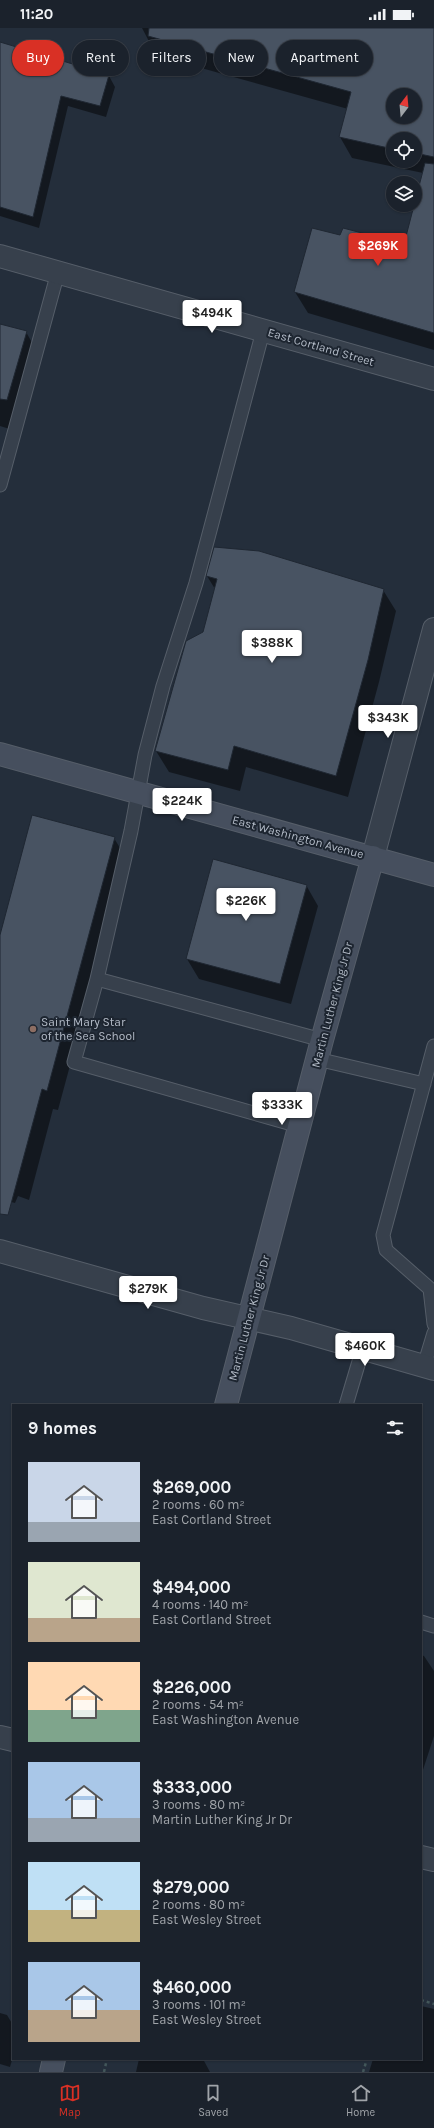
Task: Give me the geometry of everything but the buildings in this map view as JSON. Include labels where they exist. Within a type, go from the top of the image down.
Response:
[{"type":"main road","name":"East Washington Avenue","points":[[0,754],[434,875]]},
{"type":"main road","name":"Martin Luther King Jr Dr","points":[[226,1404],[299,1126],[373,857]]},
{"type":"main road","points":[[51,2072],[54,2060]]},
{"type":"street","name":"East Cortland Street","points":[[0,256],[434,379]]},
{"type":"street","name":"Martin Luther King Jr Dr","points":[[373,857],[434,629]]},
{"type":"street","points":[[0,1251],[248,1319],[292,1328],[429,1367]]},
{"type":"street","points":[[0,1737],[12,1740]]},
{"type":"street","points":[[422,1857],[434,1860]]},
{"type":"lane","points":[[0,485],[58,272]]},
{"type":"lane","points":[[263,331],[196,583],[163,686],[137,792],[131,831],[97,979],[74,1062],[299,1126]]},
{"type":"lane","points":[[97,979],[320,1049],[424,1084]]},
{"type":"lane","points":[[434,1046],[383,1235],[386,1250],[430,1290],[434,1324]]},
{"type":"lane","points":[[429,1367],[434,1333]]},
{"type":"lane","points":[[346,1404],[363,1348]]},
{"type":"lane","points":[[422,1622],[434,1626]]},
{"type":"path","points":[[422,2000],[434,2004]]},
{"type":"path","points":[[104,2072],[107,2060]]},
{"type":"path","points":[[363,2072],[367,2060]]},
{"type":"place","name":"Saint Mary Star of the Sea School","points":[[33,1029]]}]
